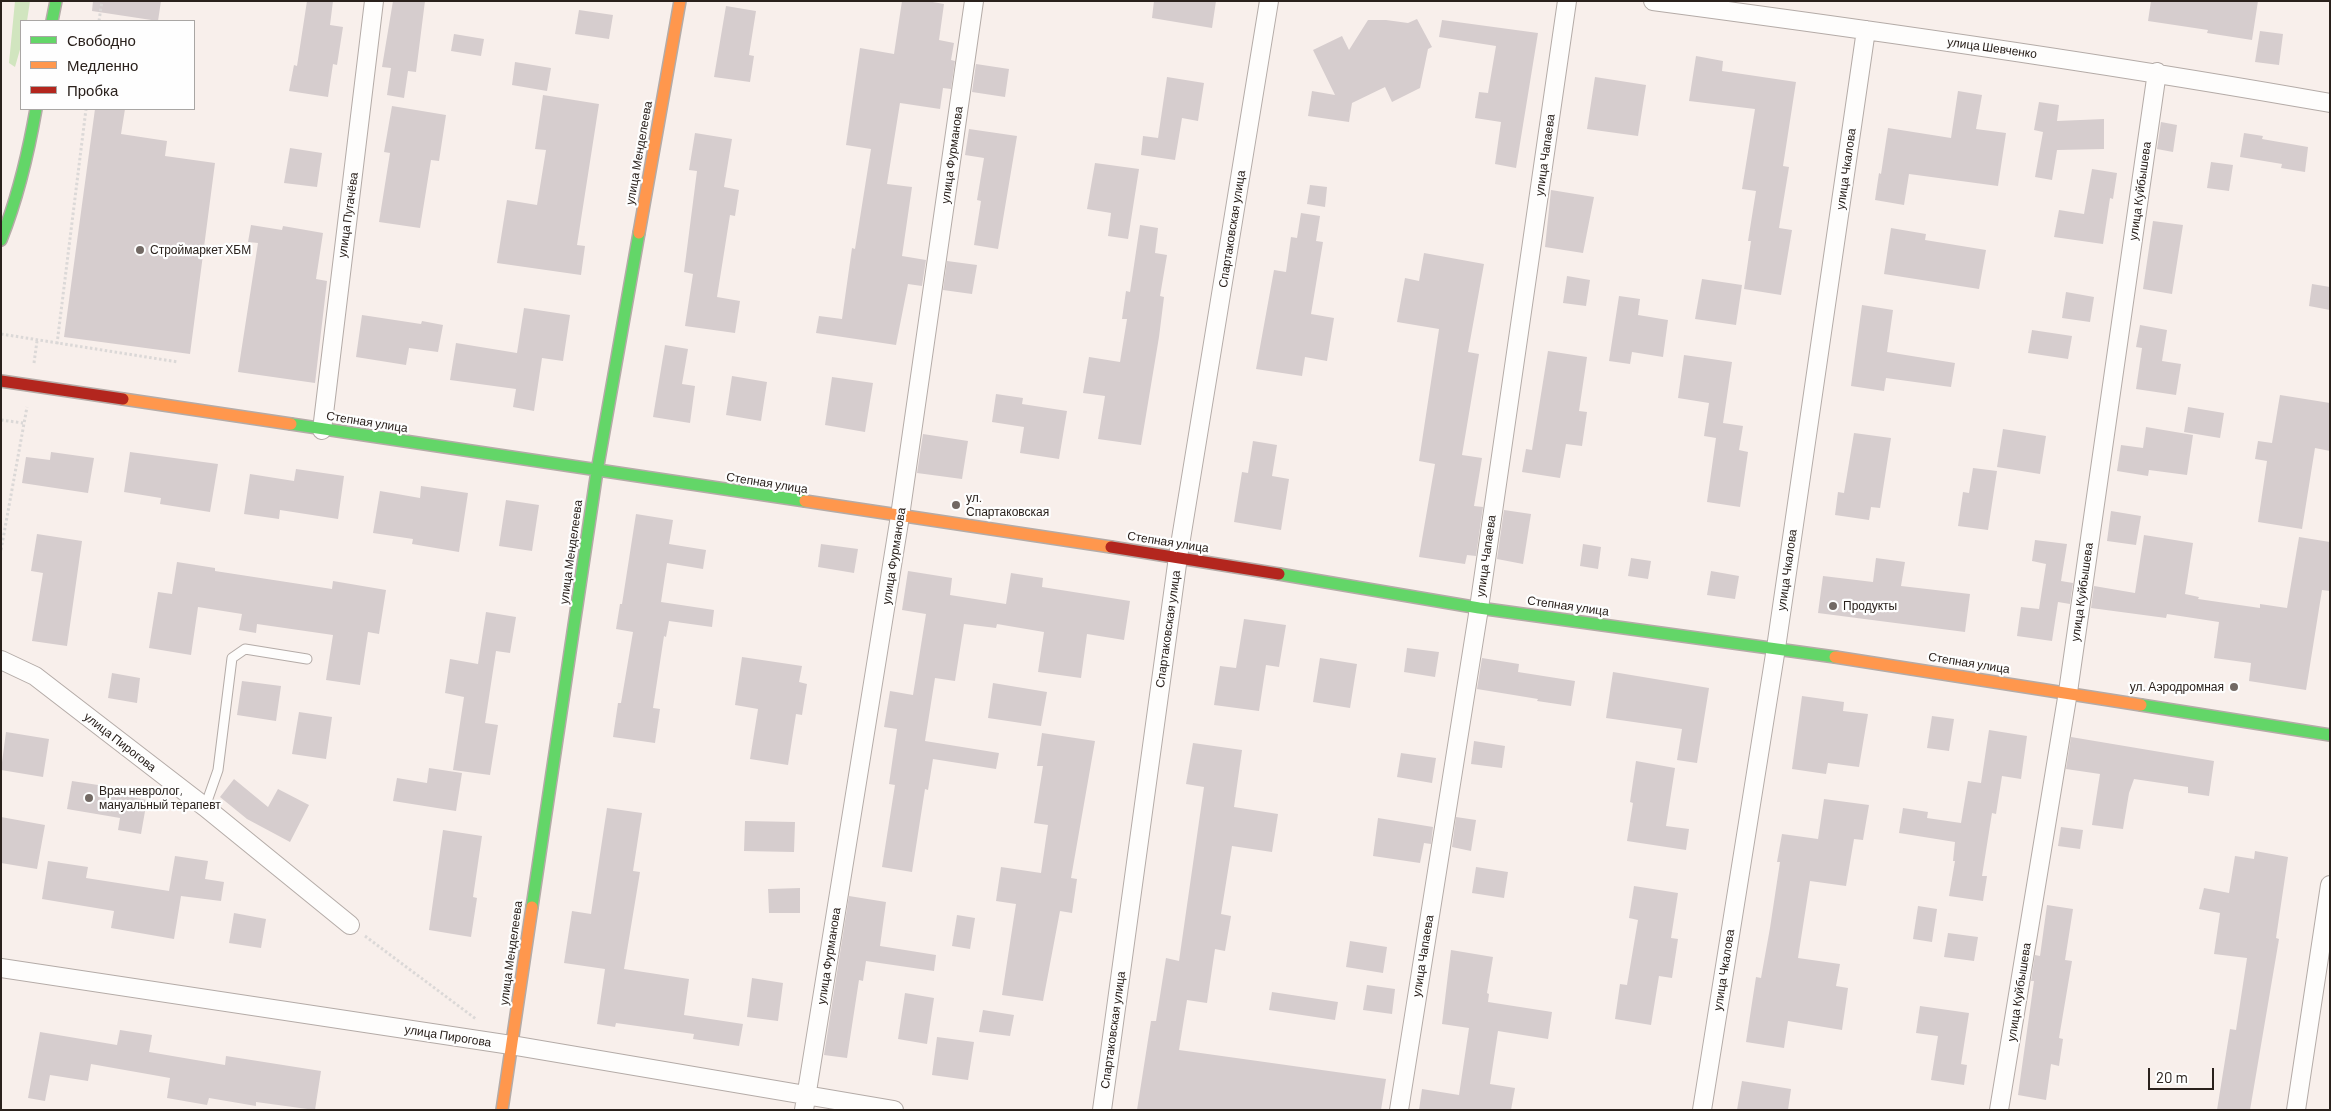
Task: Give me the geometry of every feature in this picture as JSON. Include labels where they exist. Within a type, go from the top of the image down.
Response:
[{"type":"main road","points":[[52,20],[56,1]]},
{"type":"main road","name":"улица Менделеева","points":[[502,1110],[597,471],[680,1]]},
{"type":"main road","points":[[1,240],[14,208],[25,170],[36,110]]},
{"type":"main road","points":[[4,195],[31,135]]},
{"type":"main road","name":"Степная улица","points":[[1,381],[1178,557],[1478,608],[1776,648],[2068,692],[2330,735]]},
{"type":"street","name":"улица Пугачёва","points":[[322,430],[374,1]]},
{"type":"street","name":"улица Фурманова","points":[[805,1103],[900,516],[974,1]]},
{"type":"street","name":"Спартаковская улица","points":[[1102,1110],[1178,557],[1269,1]]},
{"type":"street","name":"улица Чапаева","points":[[1399,1110],[1478,608],[1568,1]]},
{"type":"street","name":"улица Шевченко","points":[[1654,1],[2157,72],[2330,102]]},
{"type":"street","name":"улица Чкалова","points":[[1702,1110],[1776,648],[1866,30]]},
{"type":"street","name":"улица Куйбышева","points":[[1999,1110],[2068,692],[2157,72]]},
{"type":"street","name":"улица Пирогова","points":[[1,660],[35,676],[206,807],[350,925]]},
{"type":"street","points":[[2296,1110],[2330,885]]},
{"type":"street","name":"улица Пирогова","points":[[1,968],[511,1045],[805,1103],[894,1110]]},
{"type":"lane","points":[[206,807],[218,770],[232,658],[245,649],[307,660]]},
{"type":"path","points":[[99,20],[102,1]]},
{"type":"path","points":[[57,344],[86,110]]},
{"type":"path","points":[[1,334],[178,362]]},
{"type":"path","points":[[33,372],[37,341]]},
{"type":"path","points":[[1,550],[27,407]]},
{"type":"path","points":[[1,420],[23,423]]},
{"type":"path","points":[[350,925],[481,1022]]},
{"type":"green space","points":[[15,1],[30,1],[27,20],[20,20],[20,50],[15,67],[9,63]]},
{"type":"building","points":[[93,1],[161,1],[158,20],[92,11]]},
{"type":"building","points":[[307,1],[333,1],[330,25],[343,27],[337,65],[333,64],[328,97],[289,91],[294,65],[297,66]]},
{"type":"building","points":[[393,1],[425,1],[416,72],[408,71],[404,98],[387,95],[391,68],[382,67]]},
{"type":"building","points":[[902,1],[927,1],[944,4],[939,40],[954,43],[951,60],[955,61],[951,89],[943,88],[940,109],[900,103],[887,184],[912,187],[902,256],[926,260],[922,286],[908,284],[896,345],[816,333],[819,316],[842,319],[852,248],[855,249],[871,149],[846,145],[860,48],[894,54]]},
{"type":"building","points":[[1154,1],[1216,1],[1212,28],[1152,18]]},
{"type":"building","points":[[2151,1],[2258,1],[2252,40],[2207,33],[2208,30],[2148,21]]},
{"type":"building","points":[[726,6],[756,11],[749,55],[754,56],[750,82],[714,77]]},
{"type":"building","points":[[579,10],[613,15],[609,39],[575,34]]},
{"type":"building","points":[[1417,19],[1432,47],[1428,49],[1420,88],[1392,102],[1385,87],[1352,103],[1349,122],[1308,116],[1312,91],[1335,95],[1313,50],[1342,36],[1349,50],[1368,20],[1408,23]]},
{"type":"building","points":[[1442,20],[1538,33],[1516,168],[1495,164],[1501,122],[1475,118],[1479,92],[1488,93],[1496,46],[1439,37]]},
{"type":"building","points":[[2260,31],[2283,34],[2279,65],[2255,62]]},
{"type":"building","points":[[454,34],[484,39],[481,56],[451,51]]},
{"type":"building","points":[[1696,56],[1723,61],[1722,71],[1796,82],[1783,166],[1789,167],[1779,228],[1792,230],[1781,295],[1744,289],[1751,241],[1748,241],[1756,191],[1742,189],[1755,109],[1689,101]]},
{"type":"building","points":[[515,62],[551,68],[547,91],[512,85]]},
{"type":"building","points":[[976,64],[1009,69],[1005,97],[972,92]]},
{"type":"building","points":[[1167,77],[1204,83],[1198,121],[1182,118],[1175,160],[1141,155],[1143,136],[1158,138]]},
{"type":"building","points":[[1595,77],[1646,85],[1638,136],[1587,129]]},
{"type":"building","points":[[1958,91],[1982,95],[1976,129],[2006,133],[1998,186],[1909,174],[1904,205],[1875,200],[1888,128],[1951,138]]},
{"type":"building","points":[[543,95],[599,104],[577,245],[585,246],[581,275],[497,263],[507,200],[537,205],[546,150],[535,149]]},
{"type":"building","points":[[2039,102],[2059,105],[2057,121],[2104,119],[2104,149],[2057,150],[2052,180],[2035,177],[2043,132],[2034,130]]},
{"type":"building","points":[[392,106],[446,115],[439,161],[431,160],[420,228],[379,222],[390,153],[384,152]]},
{"type":"building","name":"Строймаркет ХБМ","points":[[95,110],[125,110],[121,134],[167,141],[165,156],[215,163],[190,354],[64,337]]},
{"type":"building","points":[[2161,122],[2177,125],[2173,152],[2157,149]]},
{"type":"building","points":[[969,129],[1017,136],[998,249],[974,245],[981,201],[977,200],[984,158],[965,155]]},
{"type":"building","points":[[695,133],[732,139],[724,187],[739,190],[735,216],[730,215],[717,297],[740,301],[735,333],[685,326],[693,274],[684,272],[697,171],[689,170]]},
{"type":"building","points":[[2244,133],[2263,136],[2262,139],[2308,147],[2305,172],[2281,168],[2282,164],[2240,157]]},
{"type":"building","points":[[290,148],[322,153],[317,187],[284,183]]},
{"type":"building","points":[[2211,162],[2233,165],[2229,191],[2207,188]]},
{"type":"building","points":[[1095,163],[1139,169],[1128,239],[1108,236],[1111,213],[1087,209]]},
{"type":"building","points":[[2092,169],[2117,173],[2113,199],[2110,198],[2103,244],[2054,237],[2059,210],[2084,214]]},
{"type":"building","points":[[1310,185],[1327,187],[1325,207],[1307,204]]},
{"type":"building","points":[[1551,190],[1594,197],[1583,253],[1545,247]]},
{"type":"building","points":[[1301,213],[1320,216],[1316,241],[1323,242],[1311,314],[1334,318],[1327,361],[1305,357],[1302,376],[1256,369],[1274,270],[1286,272],[1291,237],[1297,238]]},
{"type":"building","points":[[2153,221],[2183,225],[2172,294],[2143,289]]},
{"type":"building","name":"Строймаркет ХБМ","points":[[251,225],[282,230],[283,226],[323,233],[316,279],[327,281],[315,383],[238,372],[258,243],[248,242]]},
{"type":"building","points":[[1140,225],[1158,228],[1155,253],[1167,255],[1160,296],[1164,297],[1159,337],[1141,445],[1098,439],[1105,396],[1083,393],[1089,357],[1120,362],[1127,319],[1122,319],[1126,291],[1130,292]]},
{"type":"building","points":[[1891,228],[1926,234],[1925,240],[1986,250],[1979,289],[1884,274]]},
{"type":"building","points":[[1424,253],[1484,264],[1468,352],[1479,354],[1462,455],[1482,458],[1474,506],[1483,507],[1476,556],[1467,555],[1465,564],[1419,557],[1435,464],[1419,461],[1439,329],[1397,322],[1405,278],[1419,281]]},
{"type":"building","points":[[947,261],[977,265],[972,294],[943,290]]},
{"type":"building","points":[[1567,276],[1590,280],[1586,306],[1563,303]]},
{"type":"building","points":[[1702,279],[1742,285],[1736,325],[1695,319]]},
{"type":"building","points":[[2312,284],[2330,287],[2330,310],[2309,306]]},
{"type":"building","points":[[2066,292],[2094,297],[2090,322],[2062,318]]},
{"type":"building","points":[[1619,296],[1640,299],[1638,315],[1668,320],[1663,357],[1632,352],[1630,364],[1609,361]]},
{"type":"building","points":[[1862,305],[1893,310],[1887,352],[1955,363],[1951,387],[1886,378],[1884,391],[1851,386]]},
{"type":"building","points":[[524,308],[570,315],[563,361],[542,358],[534,411],[513,407],[516,389],[450,380],[456,343],[517,353]]},
{"type":"building","points":[[362,315],[421,324],[422,321],[443,325],[438,352],[409,348],[406,365],[356,357]]},
{"type":"building","points":[[2140,325],[2167,330],[2162,361],[2181,364],[2176,395],[2136,389],[2142,348],[2136,347]]},
{"type":"building","points":[[2032,330],[2072,336],[2068,359],[2028,353]]},
{"type":"building","points":[[665,345],[688,349],[682,384],[695,386],[690,423],[653,417]]},
{"type":"building","points":[[1548,351],[1587,357],[1579,411],[1587,412],[1582,446],[1566,444],[1560,478],[1522,472],[1526,449],[1532,450]]},
{"type":"building","points":[[1684,355],[1732,362],[1723,423],[1743,426],[1739,450],[1748,452],[1740,507],[1707,502],[1716,438],[1704,436],[1709,403],[1678,398]]},
{"type":"building","points":[[732,376],[767,382],[761,421],[726,415]]},
{"type":"building","points":[[832,377],[873,383],[865,432],[825,425]]},
{"type":"building","points":[[996,394],[1023,398],[1022,404],[1067,411],[1059,459],[1020,453],[1024,427],[992,422]]},
{"type":"building","points":[[2280,395],[2330,403],[2330,451],[2315,448],[2302,529],[2258,522],[2267,461],[2255,459],[2258,441],[2272,443]]},
{"type":"building","points":[[2188,407],[2224,413],[2220,438],[2184,432]]},
{"type":"building","points":[[2146,427],[2193,435],[2187,475],[2149,470],[2148,476],[2117,471],[2121,445],[2143,448]]},
{"type":"building","points":[[2003,429],[2046,436],[2040,474],[1997,467]]},
{"type":"building","points":[[1854,433],[1891,438],[1880,508],[1871,507],[1869,520],[1835,515],[1838,492],[1844,493]]},
{"type":"building","points":[[923,434],[968,441],[962,479],[917,473]]},
{"type":"building","points":[[1253,441],[1277,445],[1272,476],[1289,479],[1281,530],[1234,522],[1242,472],[1248,473]]},
{"type":"building","points":[[51,452],[94,458],[88,493],[22,483],[26,457],[50,460]]},
{"type":"building","points":[[130,452],[218,464],[210,512],[160,504],[161,498],[124,492]]},
{"type":"building","points":[[1973,468],[1997,471],[1988,530],[1958,526],[1963,492],[1969,493]]},
{"type":"building","points":[[296,469],[344,476],[338,519],[280,510],[279,519],[244,514],[250,474],[294,481]]},
{"type":"building","points":[[421,486],[468,493],[459,552],[412,544],[413,539],[373,533],[380,491],[420,498]]},
{"type":"building","points":[[506,500],[539,505],[532,551],[499,546]]},
{"type":"building","points":[[1504,510],[1531,514],[1523,564],[1497,559]]},
{"type":"building","points":[[2111,511],[2141,516],[2136,545],[2107,541]]},
{"type":"building","points":[[636,514],[673,520],[669,544],[706,550],[703,569],[667,563],[661,602],[714,610],[712,627],[669,621],[666,637],[664,636],[653,708],[660,709],[655,743],[613,737],[633,632],[616,629],[620,604],[622,604]]},
{"type":"building","points":[[37,534],[82,541],[67,646],[32,641],[43,573],[31,571]]},
{"type":"building","points":[[2144,535],[2193,543],[2185,594],[2199,597],[2198,599],[2260,608],[2260,604],[2287,608],[2299,537],[2330,542],[2330,591],[2322,590],[2306,690],[2249,681],[2251,663],[2214,658],[2219,622],[2167,614],[2166,618],[2091,608],[2094,586],[2135,593]]},
{"type":"building","points":[[2035,540],[2067,544],[2061,581],[2073,583],[2070,604],[2058,602],[2052,641],[2017,636],[2021,607],[2039,609],[2046,564],[2032,561]]},
{"type":"building","points":[[821,544],[858,549],[854,573],[818,567]]},
{"type":"building","points":[[1583,544],[1601,547],[1598,569],[1580,566]]},
{"type":"building","points":[[1631,558],[1651,561],[1648,579],[1628,576]]},
{"type":"building","points":[[1876,558],[1905,562],[1901,586],[1970,594],[1965,632],[1818,613],[1823,576],[1873,582]]},
{"type":"building","points":[[177,562],[215,568],[215,571],[332,589],[333,581],[386,590],[379,634],[368,632],[360,685],[326,680],[333,635],[257,624],[256,633],[239,630],[242,614],[198,607],[191,655],[149,648],[158,592],[172,594]]},
{"type":"building","points":[[908,571],[952,578],[950,595],[1006,604],[1011,573],[1043,578],[1042,587],[1130,601],[1124,640],[1087,634],[1081,678],[1038,672],[1044,632],[997,624],[996,628],[964,624],[955,681],[935,678],[925,741],[999,753],[996,769],[933,759],[928,790],[925,789],[912,872],[882,867],[895,785],[889,784],[897,729],[884,727],[890,691],[913,695],[926,614],[902,610]]},
{"type":"building","points":[[1711,571],[1739,576],[1735,599],[1707,595]]},
{"type":"building","points":[[486,612],[516,617],[510,653],[496,651],[485,723],[498,725],[490,775],[453,770],[464,697],[445,693],[450,659],[478,664]]},
{"type":"building","points":[[1244,619],[1286,625],[1279,667],[1266,665],[1259,711],[1214,705],[1220,666],[1236,668]]},
{"type":"building","points":[[1407,648],[1439,652],[1435,677],[1404,672]]},
{"type":"building","points":[[742,657],[802,666],[799,682],[807,684],[802,715],[796,714],[788,765],[750,759],[758,709],[735,705]]},
{"type":"building","points":[[1320,658],[1357,664],[1350,708],[1313,702]]},
{"type":"building","points":[[1482,658],[1519,664],[1518,672],[1575,681],[1571,706],[1477,689]]},
{"type":"building","points":[[1613,672],[1709,688],[1697,763],[1677,760],[1682,729],[1606,718]]},
{"type":"building","points":[[112,673],[140,678],[137,703],[108,698]]},
{"type":"building","points":[[242,681],[281,686],[276,721],[237,715]]},
{"type":"building","points":[[993,683],[1047,692],[1041,726],[988,718]]},
{"type":"building","points":[[1802,696],[1844,702],[1843,711],[1868,714],[1859,767],[1828,763],[1826,774],[1792,769]]},
{"type":"building","points":[[299,712],[332,717],[326,759],[292,754]]},
{"type":"building","points":[[1932,716],[1954,719],[1949,751],[1927,748]]},
{"type":"building","points":[[1989,730],[2027,736],[2021,779],[2002,776],[1996,814],[1992,813],[1982,876],[1987,876],[1983,901],[1949,896],[1955,861],[1953,861],[1955,842],[1899,833],[1903,808],[1928,812],[1927,818],[1961,823],[1968,781],[1981,783]]},
{"type":"building","points":[[6,732],[49,739],[43,777],[1,770]]},
{"type":"building","points":[[1042,733],[1095,741],[1071,878],[1077,879],[1072,913],[1060,911],[1043,1001],[1002,995],[1016,904],[996,901],[1001,867],[1041,873],[1048,825],[1034,823],[1043,766],[1037,766]]},
{"type":"building","points":[[2071,737],[2214,761],[2209,796],[2188,793],[2188,787],[2134,779],[2129,793],[2123,829],[2092,825],[2100,774],[2066,769]]},
{"type":"building","points":[[1474,741],[1505,746],[1502,768],[1471,764]]},
{"type":"building","points":[[1193,743],[1242,750],[1234,807],[1278,814],[1272,852],[1232,846],[1221,914],[1231,916],[1225,951],[1215,949],[1207,1003],[1187,1000],[1179,1050],[1386,1079],[1381,1110],[1137,1110],[1151,1021],[1156,1021],[1166,958],[1179,961],[1204,787],[1186,784]]},
{"type":"building","points":[[1401,753],[1436,758],[1432,783],[1397,777]]},
{"type":"building","points":[[1636,761],[1675,768],[1666,826],[1689,829],[1686,850],[1627,841],[1633,803],[1630,802]]},
{"type":"building","points":[[429,768],[462,773],[456,811],[393,801],[397,778],[427,783]]},
{"type":"building","points":[[234,779],[268,807],[278,789],[309,805],[290,842],[247,819],[220,797]]},
{"type":"building","points":[[72,781],[111,787],[110,793],[147,800],[141,834],[118,830],[120,818],[67,809]]},
{"type":"building","points":[[1824,799],[1869,805],[1863,840],[1854,839],[1846,886],[1810,881],[1798,958],[1840,964],[1836,986],[1848,988],[1842,1030],[1788,1021],[1784,1048],[1746,1042],[1756,977],[1761,978],[1770,928],[1780,862],[1777,862],[1782,834],[1818,839]]},
{"type":"building","points":[[607,808],[642,813],[633,871],[640,872],[624,969],[689,979],[684,1015],[743,1024],[739,1046],[693,1039],[694,1034],[616,1023],[615,1027],[597,1024],[605,969],[564,963],[572,911],[591,914]]},
{"type":"building","points":[[1,817],[45,825],[37,869],[1,863]]},
{"type":"building","points":[[1456,817],[1476,820],[1471,851],[1452,847]]},
{"type":"building","points":[[1378,818],[1433,827],[1431,844],[1424,843],[1420,863],[1373,856]]},
{"type":"building","points":[[745,821],[795,822],[794,852],[744,851]]},
{"type":"building","points":[[2061,827],[2083,830],[2080,849],[2058,846]]},
{"type":"building","points":[[443,830],[482,836],[473,897],[477,898],[471,937],[429,930]]},
{"type":"building","points":[[2255,851],[2288,857],[2276,938],[2279,939],[2250,1110],[2217,1110],[2230,1029],[2236,1030],[2247,958],[2214,954],[2220,913],[2199,909],[2204,888],[2229,893],[2235,856],[2254,859]]},
{"type":"building","points":[[175,856],[208,861],[205,879],[224,882],[221,901],[181,896],[174,939],[111,928],[114,911],[42,899],[48,861],[88,867],[86,878],[169,891]]},
{"type":"building","points":[[1476,867],[1508,872],[1504,898],[1472,893]]},
{"type":"building","points":[[1634,886],[1678,893],[1671,938],[1678,939],[1672,978],[1659,976],[1651,1025],[1615,1019],[1620,984],[1627,985],[1638,920],[1629,918]]},
{"type":"building","points":[[800,888],[800,913],[769,913],[768,889]]},
{"type":"building","points":[[849,896],[886,902],[880,946],[936,955],[934,971],[866,961],[863,981],[859,980],[847,1058],[824,1055]]},
{"type":"building","points":[[2047,905],[2073,909],[2065,960],[2072,961],[2059,1038],[2063,1039],[2059,1066],[2051,1064],[2046,1100],[2018,1095],[2034,981],[2031,981],[2035,955],[2040,956]]},
{"type":"building","points":[[1918,906],[1937,909],[1932,942],[1913,939]]},
{"type":"building","points":[[234,913],[266,919],[261,948],[229,943]]},
{"type":"building","points":[[957,915],[975,918],[970,949],[952,946]]},
{"type":"building","points":[[1948,933],[1978,937],[1974,961],[1944,957]]},
{"type":"building","points":[[1350,941],[1387,947],[1383,973],[1346,967]]},
{"type":"building","points":[[1451,950],[1493,957],[1487,993],[1489,994],[1488,1002],[1552,1012],[1548,1039],[1498,1031],[1490,1084],[1515,1088],[1511,1110],[1419,1110],[1422,1089],[1459,1095],[1469,1028],[1442,1024]]},
{"type":"building","points":[[752,978],[783,983],[778,1021],[747,1017]]},
{"type":"building","points":[[1367,985],[1395,989],[1392,1014],[1363,1010]]},
{"type":"building","points":[[1272,992],[1338,1002],[1335,1020],[1269,1010]]},
{"type":"building","points":[[905,993],[934,998],[927,1044],[898,1039]]},
{"type":"building","points":[[1920,1006],[1969,1013],[1961,1064],[1967,1065],[1964,1085],[1931,1080],[1938,1036],[1916,1033]]},
{"type":"building","points":[[983,1010],[1014,1015],[1010,1036],[979,1032]]},
{"type":"building","points":[[120,1030],[152,1035],[149,1052],[225,1065],[226,1056],[321,1071],[315,1110],[256,1102],[256,1106],[209,1098],[207,1105],[167,1098],[170,1078],[91,1064],[88,1081],[50,1075],[45,1101],[28,1098],[40,1032],[117,1045]]},
{"type":"building","points":[[937,1037],[974,1042],[968,1080],[932,1075]]},
{"type":"building","points":[[1742,1081],[1791,1089],[1788,1110],[1737,1110]]},
{"type":"traffic: fast","points":[[52,20],[56,1]]},
{"type":"traffic: fast","points":[[1,240],[22,176],[36,110]]},
{"type":"traffic: fast","points":[[532,907],[597,471],[639,233]]},
{"type":"traffic: fast","points":[[291,424],[805,501]]},
{"type":"traffic: fast","points":[[1279,574],[1479,608],[1835,657]]},
{"type":"traffic: fast","points":[[2141,705],[2330,735]]},
{"type":"traffic: slow","points":[[639,233],[680,1]]},
{"type":"traffic: slow","points":[[123,399],[291,424]]},
{"type":"traffic: slow","points":[[805,501],[1111,547]]},
{"type":"traffic: slow","points":[[1835,657],[2141,705]]},
{"type":"traffic: slow","points":[[502,1110],[532,907]]},
{"type":"traffic: jam","points":[[1,381],[123,399]]},
{"type":"traffic: jam","points":[[1111,547],[1279,574]]},
{"type":"place","name":"Строймаркет ХБМ","points":[[140,250]]},
{"type":"place","name":"ул. Спартаковская","points":[[956,505]]},
{"type":"place","name":"Продукты","points":[[1833,606]]},
{"type":"place","name":"ул. Аэродромная","points":[[2234,687]]},
{"type":"place","name":"Врач невролог, мануальный терапевт","points":[[89,798]]}]
